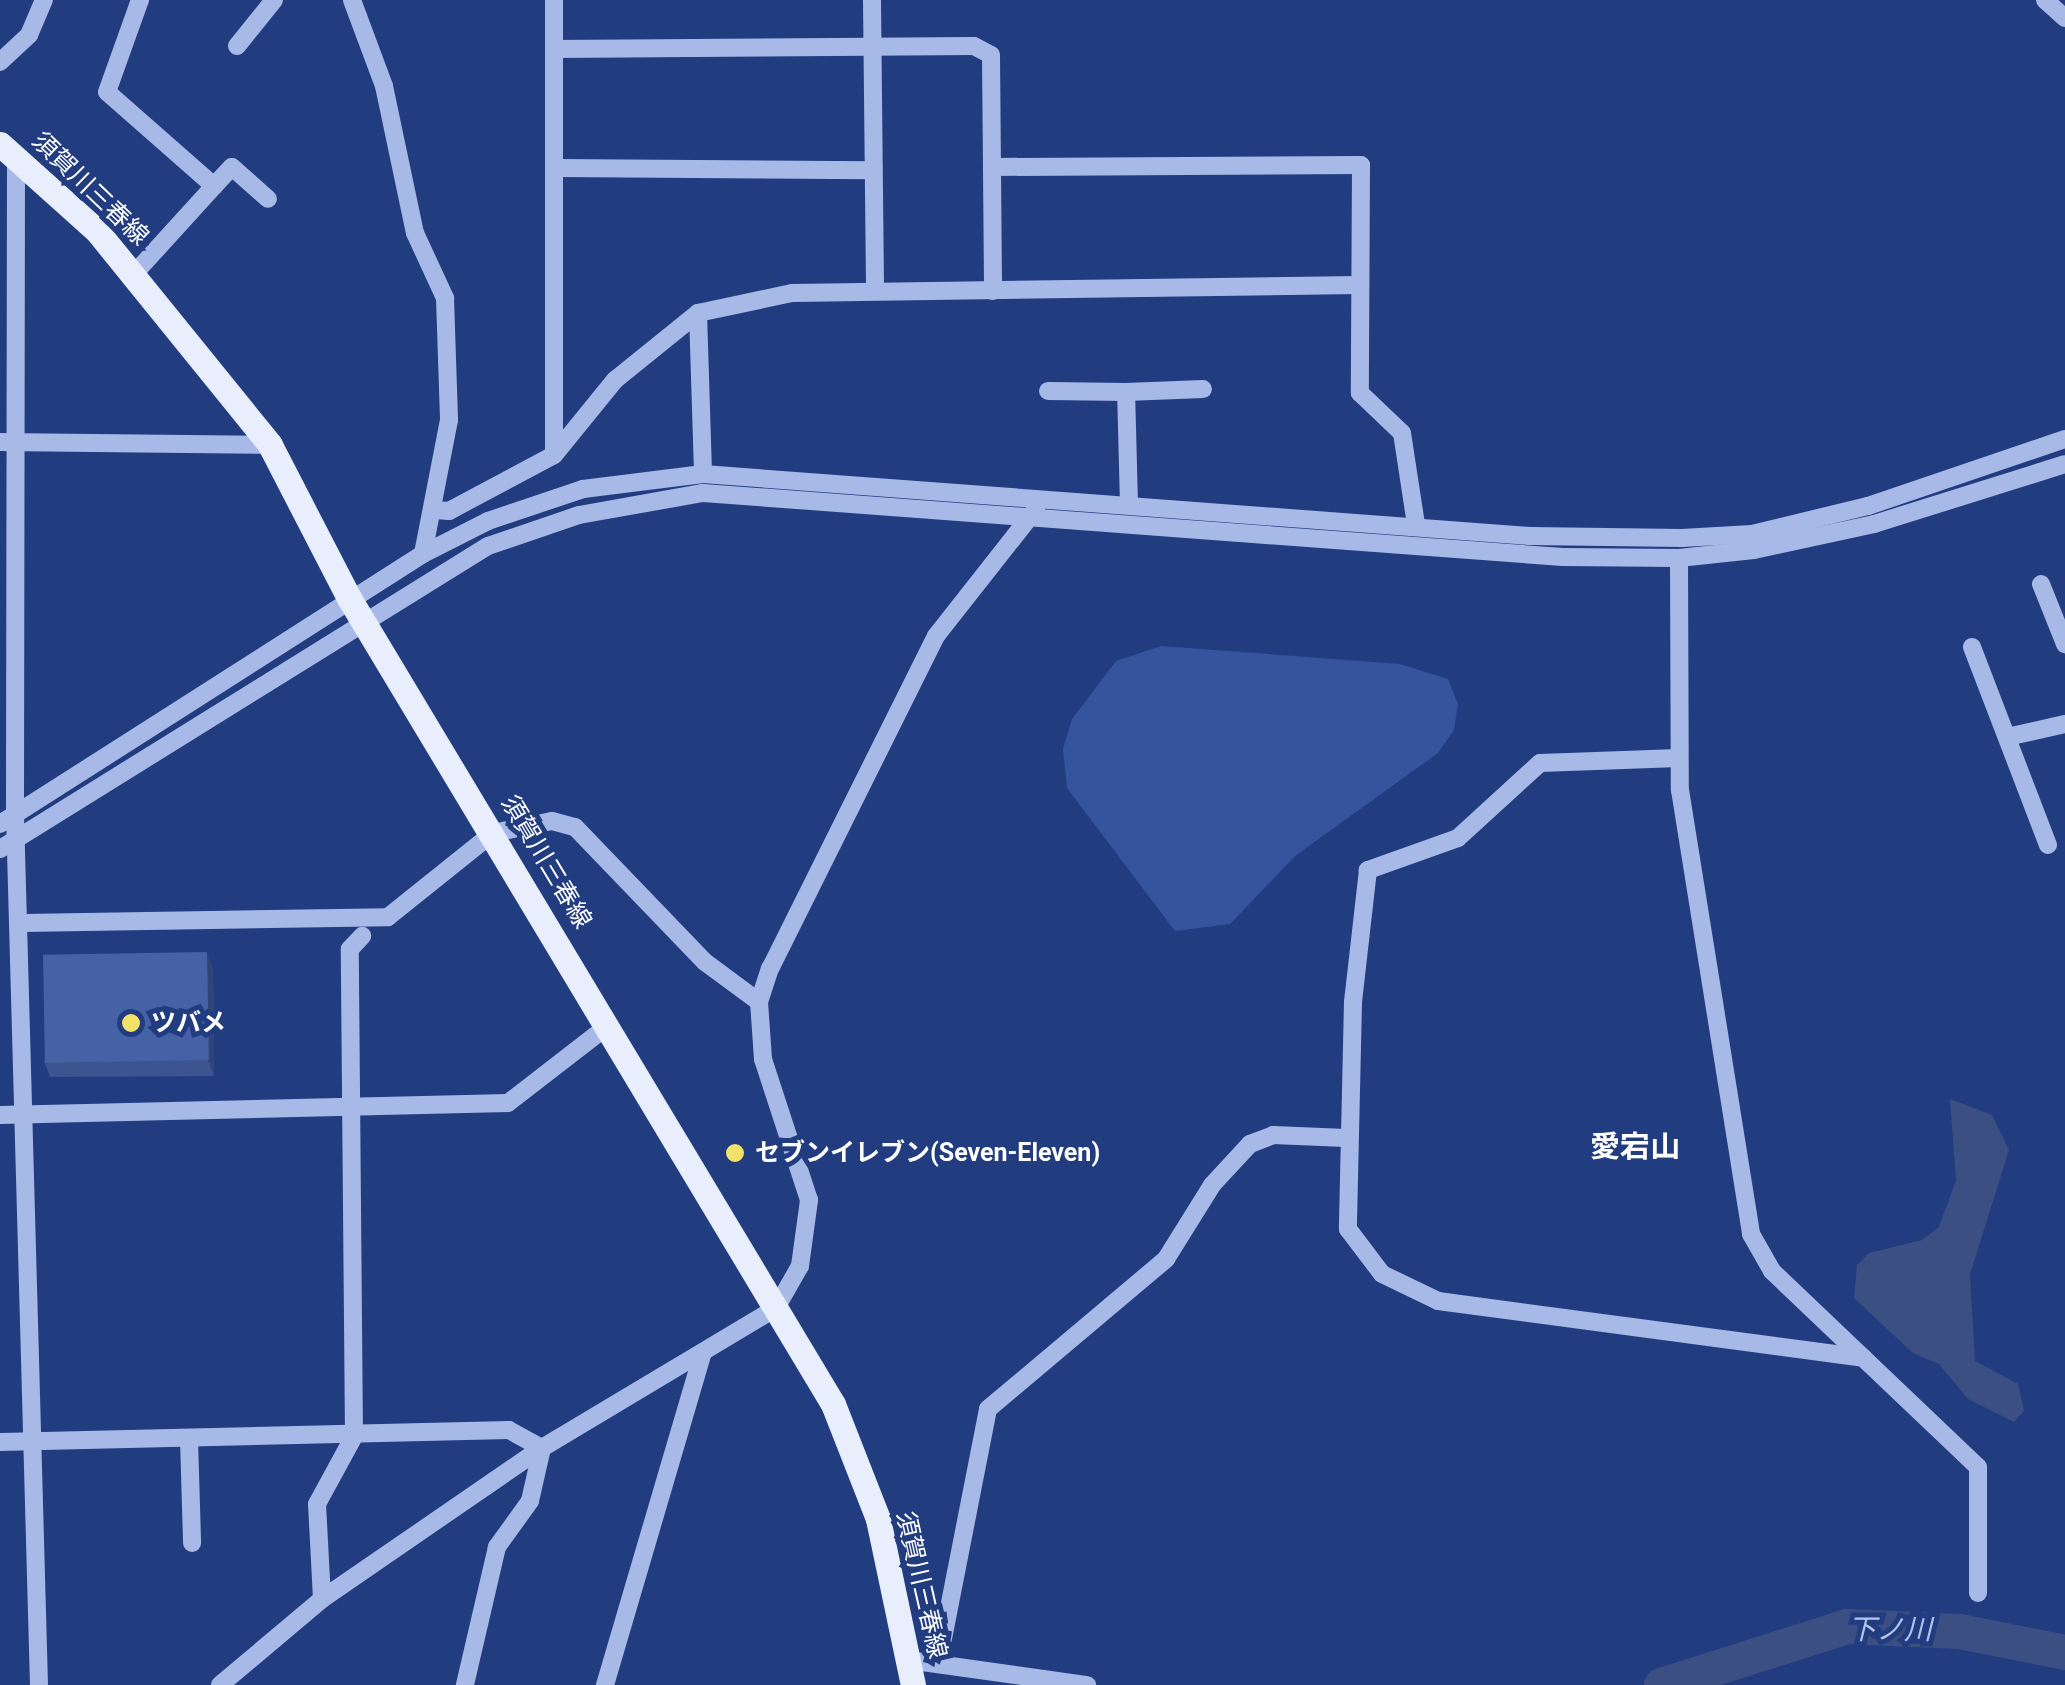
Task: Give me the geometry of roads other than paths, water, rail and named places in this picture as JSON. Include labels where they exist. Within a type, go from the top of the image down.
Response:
[{"type":"main road","name":"須賀川三春線","points":[[8,151],[134,274],[270,445],[357,608],[812,1363],[878,1519],[910,1673]]},
{"type":"street","points":[[0,62],[29,35],[44,0]]},
{"type":"street","points":[[140,0],[107,92],[214,186]]},
{"type":"street","points":[[236,46],[274,0]]},
{"type":"street","points":[[352,0],[384,86],[415,233],[445,298],[452,371],[435,510],[424,554]]},
{"type":"street","points":[[554,0],[554,454]]},
{"type":"street","points":[[872,0],[875,291]]},
{"type":"street","points":[[2046,0],[2065,18]]},
{"type":"street","points":[[554,49],[974,46],[991,55],[993,291]]},
{"type":"street","points":[[8,151],[8,820],[21,836],[39,1685]]},
{"type":"street","points":[[994,167],[1361,164],[1360,393],[1402,434],[1416,524]]},
{"type":"street","points":[[134,274],[232,167],[268,199]]},
{"type":"street","points":[[556,168],[874,170]]},
{"type":"street","points":[[435,510],[449,512],[554,454],[615,380],[698,313],[792,294],[1359,285]]},
{"type":"street","points":[[698,313],[703,474]]},
{"type":"street","points":[[1048,392],[1203,389]]},
{"type":"street","points":[[1126,392],[1129,504]]},
{"type":"street","points":[[8,820],[357,608],[488,546],[579,515],[703,493],[1036,507],[1129,504],[1530,536],[1752,534],[1868,506],[2065,439]]},
{"type":"street","points":[[6,442],[270,445]]},
{"type":"street","points":[[0,849],[357,608],[424,554],[488,521],[583,489],[703,474],[1563,557],[1679,558],[1754,550],[1874,524],[2065,464]]},
{"type":"street","points":[[224,1684],[322,1599],[542,1448],[776,1308],[800,1266],[810,1200],[770,1089],[760,1002],[784,935],[936,636],[1036,507]]},
{"type":"street","points":[[1679,558],[1678,758],[1751,1234],[1772,1271],[1978,1466],[1978,1593]]},
{"type":"street","points":[[2041,584],[2065,644]]},
{"type":"street","points":[[1972,647],[2048,845]]},
{"type":"street","points":[[2007,737],[2065,724]]},
{"type":"street","points":[[1678,758],[1540,763],[1458,838],[1368,870],[1358,917],[1346,1138],[1345,1215],[1352,1242],[1382,1274],[1426,1297],[1576,1323],[1863,1358]]},
{"type":"street","points":[[23,923],[388,917],[493,833],[552,821],[574,827],[706,962],[760,1002]]},
{"type":"street","points":[[322,1599],[317,1504],[354,1436],[350,949],[362,936]]},
{"type":"street","points":[[0,1115],[508,1103],[609,1025]]},
{"type":"street","points":[[938,1664],[988,1409],[1166,1259],[1212,1185],[1250,1144],[1306,1134],[1346,1138]]},
{"type":"street","points":[[606,1685],[703,1353]]},
{"type":"street","points":[[0,1442],[509,1430],[542,1448]]},
{"type":"street","points":[[190,1440],[192,1543]]},
{"type":"street","points":[[465,1685],[496,1547],[530,1501],[542,1448]]},
{"type":"street","points":[[910,1673],[938,1664],[1087,1685]]},
{"type":"waterway","name":"下ノ川","points":[[1661,1685],[1847,1626],[1959,1631],[2065,1652]]},
{"type":"place","name":"ツバメ","points":[[131,1023]]},
{"type":"place","name":"セブンイレブン(Seven-Eleven)","points":[[735,1153]]},
{"type":"district","name":"愛宕山","points":[[1635,1147]]}]
